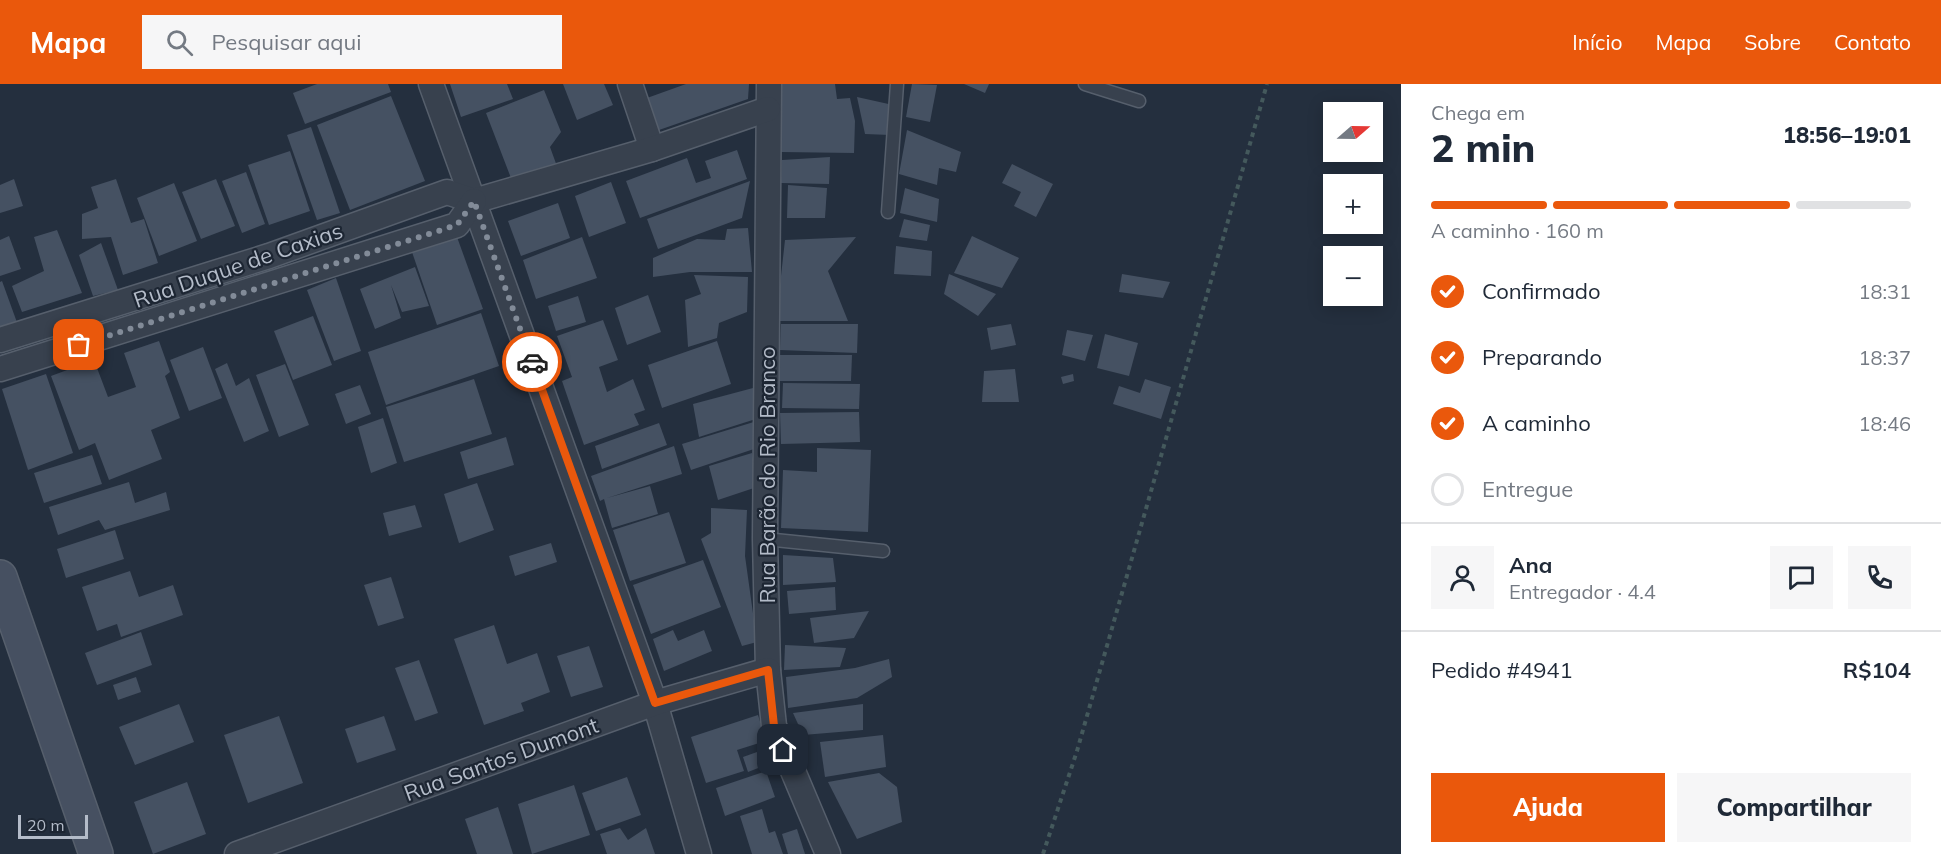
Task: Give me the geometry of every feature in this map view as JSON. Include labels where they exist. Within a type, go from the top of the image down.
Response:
[{"type":"street","points":[[431,84],[655,703],[699,854]]},
{"type":"street","points":[[630,84],[652,149]]},
{"type":"street","name":"Rua Barão do Rio Branco","points":[[769,84],[765,539],[768,670],[774,726],[828,854]]},
{"type":"street","points":[[474,201],[652,149],[768,109]]},
{"type":"street","name":"Rua Duque de Caxias","points":[[0,340],[110,308],[269,256],[447,192],[474,201],[457,225],[279,283],[0,369]]},
{"type":"street","points":[[269,256],[279,283]]},
{"type":"street","points":[[110,308],[118,333]]},
{"type":"street","points":[[0,577],[96,854]]},
{"type":"street","name":"Rua Santos Dumont","points":[[237,854],[655,703],[768,670]]},
{"type":"lane","points":[[888,212],[897,84]]},
{"type":"lane","points":[[1085,84],[1139,101]]},
{"type":"lane","points":[[765,539],[883,551]]},
{"type":"path","points":[[1043,854],[1077,751],[1267,84]]},
{"type":"building","points":[[317,84],[388,84],[391,92],[305,124],[293,93]]},
{"type":"building","points":[[450,84],[507,84],[513,99],[461,117]]},
{"type":"building","points":[[563,84],[604,84],[613,105],[577,120]]},
{"type":"building","points":[[686,84],[749,84],[748,99],[659,130],[647,98]]},
{"type":"building","points":[[782,84],[835,84],[837,99],[850,98],[855,121],[854,153],[781,152]]},
{"type":"building","points":[[912,84],[937,85],[930,122],[906,117]]},
{"type":"building","points":[[964,84],[989,84],[985,93]]},
{"type":"building","points":[[544,90],[561,132],[550,147],[558,169],[514,186],[486,113]]},
{"type":"building","points":[[391,96],[425,181],[350,210],[317,125]]},
{"type":"building","points":[[857,97],[893,105],[890,135],[865,134]]},
{"type":"building","points":[[311,127],[340,213],[317,220],[287,135]]},
{"type":"building","points":[[907,130],[961,152],[956,172],[939,168],[937,185],[899,174]]},
{"type":"building","points":[[737,150],[747,179],[640,218],[626,181],[687,158],[696,183],[711,178],[705,161]]},
{"type":"building","points":[[290,151],[310,211],[269,225],[248,165]]},
{"type":"building","points":[[830,157],[829,184],[781,183],[782,160]]},
{"type":"building","points":[[1012,164],[1053,184],[1036,217],[1014,206],[1021,192],[1002,183]]},
{"type":"building","points":[[246,172],[265,224],[242,233],[222,181]]},
{"type":"building","points":[[14,179],[23,206],[0,213],[0,185]]},
{"type":"building","points":[[116,179],[131,223],[144,219],[158,263],[123,275],[111,237],[82,239],[82,214],[98,208],[91,187]]},
{"type":"building","points":[[216,179],[235,226],[201,239],[182,192]]},
{"type":"building","points":[[750,181],[742,218],[658,249],[647,219]]},
{"type":"building","points":[[611,182],[626,223],[589,237],[575,196]]},
{"type":"building","points":[[174,183],[197,241],[159,256],[137,198]]},
{"type":"building","points":[[788,185],[827,188],[825,218],[787,218]]},
{"type":"building","points":[[905,188],[939,199],[937,222],[900,213]]},
{"type":"building","points":[[558,203],[570,238],[521,256],[508,221]]},
{"type":"building","points":[[904,219],[930,225],[927,241],[899,237]]},
{"type":"building","points":[[748,228],[752,272],[690,272],[653,277],[653,258],[697,239],[725,240],[727,229]]},
{"type":"building","points":[[57,230],[82,293],[22,312],[12,286],[44,271],[34,237]]},
{"type":"building","points":[[9,236],[21,269],[0,276],[0,240]]},
{"type":"building","points":[[972,236],[1019,258],[1002,288],[954,273]]},
{"type":"building","points":[[457,237],[483,309],[437,325],[412,252]]},
{"type":"building","points":[[582,237],[597,278],[536,299],[523,260]]},
{"type":"building","points":[[856,237],[828,271],[848,321],[776,321],[785,240]]},
{"type":"building","points":[[101,243],[118,290],[93,296],[79,255]]},
{"type":"building","points":[[896,246],[932,251],[931,276],[894,274]]},
{"type":"building","points":[[415,267],[429,306],[402,312],[391,285],[401,318],[375,329],[360,289]]},
{"type":"building","points":[[949,274],[996,294],[978,316],[944,294]]},
{"type":"building","points":[[1122,274],[1170,282],[1163,298],[1119,292]]},
{"type":"building","points":[[694,275],[748,277],[747,312],[719,323],[717,338],[688,347],[685,300],[701,294]]},
{"type":"building","points":[[336,278],[361,351],[334,361],[307,290]]},
{"type":"building","points":[[2,281],[19,328],[0,332],[0,282]]},
{"type":"building","points":[[648,295],[661,332],[627,345],[615,308]]},
{"type":"building","points":[[578,296],[586,322],[556,331],[548,306]]},
{"type":"building","points":[[481,313],[499,366],[386,405],[368,352]]},
{"type":"building","points":[[313,316],[332,365],[293,380],[274,331]]},
{"type":"building","points":[[603,320],[618,360],[599,367],[607,392],[633,379],[645,410],[634,414],[639,425],[584,445],[562,381],[572,377],[557,336]]},
{"type":"building","points":[[781,324],[858,324],[857,353],[780,350]]},
{"type":"building","points":[[1011,324],[1016,345],[991,350],[987,328]]},
{"type":"building","points":[[1067,330],[1093,335],[1085,361],[1062,355]]},
{"type":"building","points":[[1105,334],[1138,343],[1129,376],[1097,368]]},
{"type":"building","points":[[159,341],[170,372],[165,376],[180,418],[151,430],[162,459],[109,480],[95,443],[79,450],[51,376],[94,360],[108,397],[136,387],[124,353]]},
{"type":"building","points":[[717,341],[731,384],[662,408],[648,365]]},
{"type":"building","points":[[203,347],[222,398],[189,411],[170,360]]},
{"type":"building","points":[[779,355],[852,355],[851,381],[779,381]]},
{"type":"building","points":[[227,363],[236,386],[249,378],[269,431],[244,442],[215,369]]},
{"type":"building","points":[[285,364],[309,425],[279,437],[256,375]]},
{"type":"building","points":[[1015,369],[1019,402],[982,402],[984,371]]},
{"type":"building","points":[[46,374],[73,453],[28,470],[2,389]]},
{"type":"building","points":[[1073,374],[1074,381],[1063,384],[1061,377]]},
{"type":"building","points":[[474,379],[492,434],[404,462],[386,407]]},
{"type":"building","points":[[1145,379],[1171,387],[1161,419],[1113,404],[1119,386],[1140,393]]},
{"type":"building","points":[[783,383],[860,384],[859,409],[782,408]]},
{"type":"building","points":[[360,385],[371,414],[346,424],[335,394]]},
{"type":"building","points":[[753,388],[759,418],[699,437],[693,404]]},
{"type":"building","points":[[859,412],[860,442],[781,444],[780,413]]},
{"type":"building","points":[[383,418],[397,463],[371,473],[358,427]]},
{"type":"building","points":[[757,421],[754,449],[691,470],[682,444]]},
{"type":"building","points":[[659,423],[667,445],[602,469],[595,446]]},
{"type":"building","points":[[506,437],[514,465],[468,479],[460,452]]},
{"type":"building","points":[[674,446],[682,474],[607,498],[650,486],[658,514],[612,528],[604,499],[600,501],[591,476]]},
{"type":"building","points":[[817,448],[871,450],[868,532],[781,528],[783,470],[817,472]]},
{"type":"building","points":[[752,453],[757,487],[718,500],[709,466]]},
{"type":"building","points":[[92,455],[102,484],[44,503],[34,473]]},
{"type":"building","points":[[129,482],[135,503],[166,492],[170,510],[105,530],[99,520],[58,535],[49,507]]},
{"type":"building","points":[[477,483],[494,530],[459,543],[444,494]]},
{"type":"building","points":[[415,505],[422,527],[389,536],[383,513]]},
{"type":"building","points":[[711,508],[747,510],[745,556],[757,642],[742,646],[701,539],[711,533]]},
{"type":"building","points":[[669,512],[686,563],[630,581],[613,530]]},
{"type":"building","points":[[115,530],[124,559],[66,578],[57,549]]},
{"type":"building","points":[[551,543],[557,562],[515,576],[509,556]]},
{"type":"building","points":[[783,555],[833,558],[836,582],[783,585]]},
{"type":"building","points":[[703,560],[721,607],[651,634],[633,585]]},
{"type":"building","points":[[130,571],[139,597],[173,585],[183,615],[121,637],[117,624],[97,631],[82,587]]},
{"type":"building","points":[[391,577],[404,618],[378,626],[364,585]]},
{"type":"building","points":[[835,587],[836,610],[789,614],[787,591]]},
{"type":"building","points":[[869,611],[854,638],[814,643],[810,618]]},
{"type":"building","points":[[494,625],[507,664],[537,653],[550,692],[521,703],[524,711],[484,725],[454,639]]},
{"type":"building","points":[[673,630],[678,641],[704,630],[712,651],[664,671],[653,639]]},
{"type":"building","points":[[141,632],[152,665],[97,685],[85,653]]},
{"type":"building","points":[[785,645],[846,648],[840,667],[784,670]]},
{"type":"building","points":[[589,646],[603,687],[571,697],[557,656]]},
{"type":"building","points":[[889,659],[892,677],[857,698],[788,708],[786,677],[855,668]]},
{"type":"building","points":[[419,660],[438,713],[415,721],[395,668]]},
{"type":"building","points":[[136,677],[141,692],[118,700],[113,685]]},
{"type":"building","points":[[179,704],[194,742],[135,765],[119,727]]},
{"type":"building","points":[[863,704],[863,730],[803,735],[793,713]]},
{"type":"building","points":[[758,715],[766,741],[737,750],[744,771],[706,783],[691,737]]},
{"type":"building","points":[[279,716],[303,783],[248,803],[224,735]]},
{"type":"building","points":[[384,716],[396,750],[357,763],[345,729]]},
{"type":"building","points":[[883,735],[886,767],[825,777],[820,742]]},
{"type":"building","points":[[774,746],[779,760],[748,772],[743,757]]},
{"type":"building","points":[[766,771],[775,797],[725,816],[716,788]]},
{"type":"building","points":[[879,773],[897,787],[902,822],[857,839],[828,782]]},
{"type":"building","points":[[627,777],[641,815],[596,831],[582,793]]},
{"type":"building","points":[[187,782],[206,834],[153,854],[134,802]]},
{"type":"building","points":[[574,785],[590,835],[532,854],[518,804]]},
{"type":"building","points":[[498,807],[513,854],[477,854],[465,819]]},
{"type":"building","points":[[762,809],[769,833],[775,831],[783,854],[752,854],[740,816]]},
{"type":"building","points":[[620,828],[628,840],[646,828],[655,854],[607,854],[600,834]]},
{"type":"building","points":[[797,829],[805,854],[788,854],[782,834]]},
{"type":"way so far","points":[[79,345],[457,225],[474,201],[532,362]]},
{"type":"route","points":[[532,362],[655,703],[768,670],[774,726],[783,750]]}]
